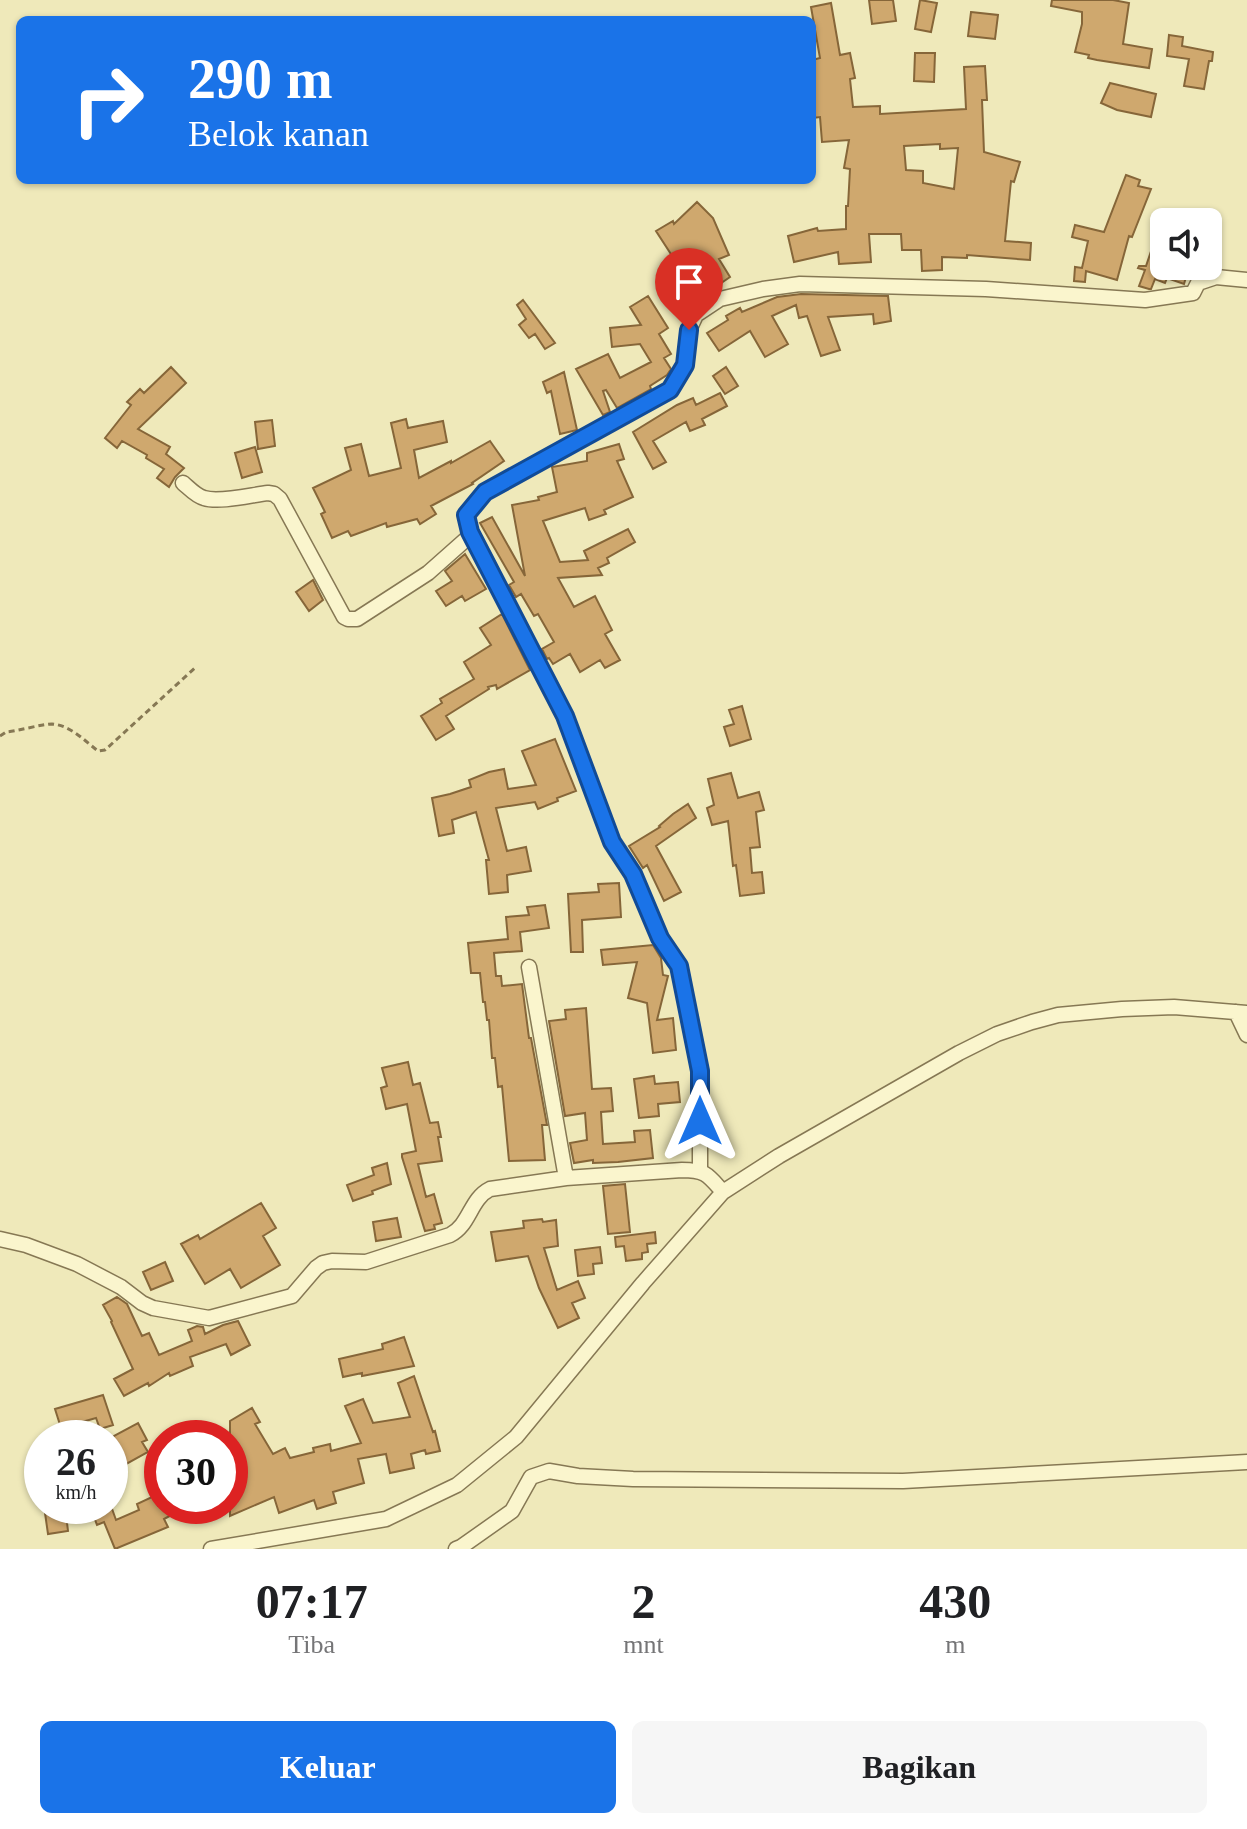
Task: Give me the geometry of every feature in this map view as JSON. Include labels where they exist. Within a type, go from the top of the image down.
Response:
[{"type":"street","points":[[700,1170],[700,1071],[679,966],[660,938],[633,874],[612,842],[565,716],[472,534],[466,515],[485,492],[670,390],[685,365],[689,330],[696,315],[720,299],[800,284],[986,289],[1145,300],[1193,293],[1198,283],[1216,277],[1247,280]]},
{"type":"street","points":[[183,483],[204,499],[274,494],[280,499],[344,617],[348,619],[357,619],[428,573],[472,534]]},
{"type":"street","points":[[529,967],[566,1178]]},
{"type":"street","points":[[211,1549],[386,1519],[457,1485],[516,1437],[723,1192],[779,1156],[997,1034],[1058,1015],[1174,1007],[1241,1012],[1247,1035]]},
{"type":"street","points":[[0,1239],[77,1264],[153,1308],[209,1318],[285,1299],[297,1292],[323,1263],[366,1262],[450,1235],[462,1227],[484,1191],[566,1178],[700,1170],[723,1192]]},
{"type":"street","points":[[456,1549],[512,1511],[531,1477],[549,1471],[633,1479],[903,1481],[1247,1462]]},
{"type":"path","points":[[0,736],[6,732],[52,724],[77,734],[98,751],[105,750],[197,666]]},
{"type":"building","points":[[869,0],[893,0],[896,21],[872,24]]},
{"type":"building","points":[[920,0],[937,3],[931,32],[915,29]]},
{"type":"building","points":[[1052,0],[1129,3],[1123,44],[1152,49],[1149,68],[1097,60],[1075,52],[1082,12],[1051,6]]},
{"type":"building","points":[[831,3],[840,55],[850,53],[855,78],[850,79],[853,107],[880,106],[880,114],[966,109],[964,67],[985,66],[987,100],[982,100],[984,152],[1020,162],[1014,182],[1011,181],[1005,241],[1031,243],[1030,260],[967,255],[967,258],[942,257],[942,270],[922,271],[921,250],[902,250],[901,234],[869,234],[871,262],[839,264],[838,252],[794,262],[788,236],[817,228],[818,231],[846,229],[848,206],[850,169],[844,168],[849,140],[822,142],[820,117],[816,118],[816,59],[820,58],[816,16],[813,16],[811,7]],"holes":[[[940,144],[940,149],[958,148],[954,189],[923,183],[923,171],[906,170],[904,146]]]},
{"type":"building","points":[[971,12],[998,15],[995,39],[968,36]]},
{"type":"building","points":[[1169,35],[1183,37],[1182,46],[1213,52],[1204,89],[1184,86],[1189,59],[1167,56]]},
{"type":"building","points":[[915,53],[935,53],[934,82],[914,81]]},
{"type":"building","points":[[1110,83],[1156,94],[1151,117],[1117,110],[1101,103]]},
{"type":"building","points":[[1126,175],[1140,180],[1138,186],[1151,189],[1132,237],[1129,236],[1117,280],[1086,271],[1085,282],[1074,281],[1075,267],[1082,268],[1088,241],[1072,237],[1075,225],[1104,232]]},
{"type":"building","points":[[697,202],[713,218],[729,255],[719,259],[730,277],[692,305],[681,282],[672,287],[665,272],[678,265],[656,231],[673,221],[674,224]]},
{"type":"building","points":[[1150,254],[1150,280],[1155,280],[1151,289],[1139,286],[1145,270],[1138,268],[1146,266]]},
{"type":"building","points":[[801,294],[888,296],[891,321],[874,324],[873,314],[828,317],[840,350],[821,356],[807,316],[799,318],[796,305],[772,316],[788,344],[765,357],[750,331],[719,351],[707,333],[740,308],[742,312],[777,297]]},
{"type":"building","points":[[648,296],[668,328],[659,334],[671,354],[664,358],[671,369],[650,386],[651,389],[617,408],[606,390],[603,391],[610,412],[603,415],[576,369],[608,354],[620,378],[651,362],[640,344],[612,347],[610,328],[641,325],[630,307]]},
{"type":"building","points":[[523,300],[555,343],[545,349],[535,334],[529,338],[519,325],[526,319],[517,305]]},
{"type":"building","points":[[171,367],[186,383],[138,429],[170,447],[166,454],[184,468],[169,487],[157,478],[164,469],[146,458],[147,455],[122,441],[117,448],[105,438],[131,405],[127,402],[140,389],[144,393]]},
{"type":"building","points":[[726,367],[738,386],[725,394],[713,376]]},
{"type":"building","points":[[564,372],[577,430],[560,434],[551,391],[547,393],[543,382]]},
{"type":"building","points":[[720,393],[727,406],[702,419],[705,425],[690,431],[686,422],[653,441],[666,462],[653,469],[633,432],[677,405],[693,398],[696,405]]},
{"type":"building","points":[[406,419],[408,428],[443,421],[447,442],[414,450],[419,478],[490,441],[504,461],[473,484],[431,506],[436,514],[420,524],[417,519],[387,527],[386,523],[351,536],[348,531],[332,538],[321,514],[325,512],[313,488],[351,470],[345,448],[361,444],[369,476],[401,468],[391,423]]},
{"type":"building","points":[[272,420],[275,446],[258,449],[255,422]]},
{"type":"building","points":[[619,444],[624,459],[617,461],[633,497],[604,510],[606,514],[589,520],[585,508],[543,521],[560,562],[588,560],[584,551],[628,529],[635,542],[607,558],[609,563],[598,568],[602,575],[558,578],[574,607],[595,596],[612,630],[605,634],[620,660],[605,668],[600,660],[580,672],[570,654],[553,664],[547,659],[542,649],[554,642],[538,614],[534,616],[521,594],[516,597],[509,585],[514,582],[480,523],[492,517],[525,576],[512,505],[539,500],[538,497],[557,492],[552,467],[587,461],[587,453]]},
{"type":"building","points":[[255,447],[262,472],[242,478],[235,453]]},
{"type":"building","points":[[465,554],[486,589],[465,601],[462,596],[446,606],[436,591],[452,581],[445,571]]},
{"type":"building","points":[[313,580],[323,600],[309,611],[296,592]]},
{"type":"building","points":[[502,614],[530,670],[497,689],[496,685],[488,687],[446,716],[454,729],[436,740],[421,716],[442,703],[440,699],[474,679],[464,662],[491,645],[480,628]]},
{"type":"building","points":[[742,706],[751,739],[730,746],[724,727],[734,724],[729,710]]},
{"type":"building","points":[[555,739],[576,791],[538,809],[535,802],[496,808],[507,851],[526,847],[531,871],[507,875],[508,892],[489,894],[486,860],[489,860],[476,812],[452,820],[454,833],[439,836],[432,798],[471,787],[469,780],[504,769],[508,789],[536,785],[522,751]]},
{"type":"building","points":[[731,773],[738,798],[759,792],[764,810],[756,812],[760,847],[750,848],[752,873],[762,872],[764,893],[740,896],[728,821],[712,825],[707,808],[714,805],[708,779]]},
{"type":"building","points":[[688,804],[696,818],[656,846],[681,892],[664,901],[647,865],[643,868],[629,846],[660,827]]},
{"type":"building","points":[[619,883],[621,917],[582,920],[583,952],[571,952],[568,894],[599,892],[598,884]]},
{"type":"building","points":[[545,905],[549,928],[520,932],[522,951],[494,953],[496,976],[501,976],[502,986],[522,984],[529,1038],[547,1125],[542,1125],[545,1160],[509,1161],[502,1086],[498,1087],[495,1058],[492,1058],[480,973],[471,973],[468,943],[508,939],[506,917],[529,915],[527,907]]},
{"type":"building","points":[[653,945],[661,958],[663,975],[668,976],[657,1020],[673,1018],[676,1050],[653,1053],[647,1003],[628,998],[637,962],[603,965],[601,950]]},
{"type":"building","points":[[586,1008],[592,1089],[611,1088],[613,1111],[601,1112],[603,1144],[635,1142],[634,1131],[650,1130],[653,1158],[574,1163],[570,1143],[587,1140],[585,1113],[565,1116],[549,1021],[566,1019],[565,1010]]},
{"type":"building","points":[[408,1062],[413,1085],[420,1083],[430,1123],[438,1122],[441,1137],[438,1137],[442,1161],[418,1164],[426,1197],[434,1194],[442,1223],[434,1225],[435,1229],[425,1231],[402,1157],[402,1154],[416,1151],[407,1104],[386,1109],[381,1088],[387,1086],[382,1068]]},
{"type":"building","points":[[654,1076],[655,1084],[678,1082],[680,1102],[658,1104],[659,1116],[639,1118],[634,1079]]},
{"type":"building","points":[[387,1163],[391,1184],[353,1201],[347,1185],[374,1175],[372,1168]]},
{"type":"building","points":[[625,1184],[630,1232],[608,1234],[603,1186]]},
{"type":"building","points":[[261,1203],[276,1228],[263,1236],[280,1265],[241,1288],[230,1269],[205,1284],[181,1244],[198,1235],[200,1239]]},
{"type":"building","points":[[397,1218],[401,1237],[376,1241],[373,1222]]},
{"type":"building","points":[[542,1219],[543,1222],[556,1220],[558,1246],[544,1248],[557,1290],[578,1281],[585,1298],[572,1303],[579,1318],[558,1328],[528,1256],[496,1261],[491,1232],[524,1228],[523,1221]]},
{"type":"building","points":[[655,1232],[656,1243],[647,1244],[648,1252],[642,1253],[642,1259],[626,1261],[624,1246],[616,1247],[615,1237]]},
{"type":"building","points":[[600,1247],[602,1263],[593,1264],[594,1274],[578,1276],[575,1250]]},
{"type":"building","points":[[165,1262],[173,1281],[151,1290],[143,1272]]},
{"type":"building","points":[[117,1297],[127,1304],[142,1336],[149,1333],[159,1355],[192,1341],[188,1330],[197,1326],[203,1327],[205,1334],[238,1321],[250,1345],[231,1355],[226,1344],[190,1357],[193,1366],[170,1376],[169,1373],[149,1386],[148,1383],[124,1396],[114,1379],[133,1369],[103,1305]]},
{"type":"building","points":[[404,1337],[414,1366],[343,1377],[339,1359],[383,1349],[382,1344]]},
{"type":"building","points":[[414,1376],[440,1451],[426,1454],[425,1450],[411,1454],[414,1468],[390,1473],[386,1454],[358,1459],[364,1483],[333,1492],[336,1503],[317,1509],[314,1500],[279,1513],[274,1497],[248,1508],[248,1420],[232,1420],[252,1408],[260,1422],[255,1424],[273,1454],[285,1448],[290,1458],[330,1444],[331,1451],[361,1443],[345,1406],[363,1399],[373,1423],[410,1417],[398,1383]]},
{"type":"building","points":[[103,1395],[111,1420],[58,1420],[55,1409]]},
{"type":"building","points":[[138,1423],[144,1434],[144,1454],[128,1463],[128,1428]]},
{"type":"building","points":[[144,1501],[144,1524],[166,1524],[168,1527],[115,1549],[105,1524],[128,1524],[128,1515],[139,1510],[137,1504]]},
{"type":"building","points":[[47,1524],[67,1524],[68,1531],[48,1534]]},
{"type":"route","points":[[689,330],[685,365],[670,390],[485,492],[466,515],[470,532],[565,716],[612,842],[633,874],[660,938],[679,966],[700,1071],[700,1121]]}]
